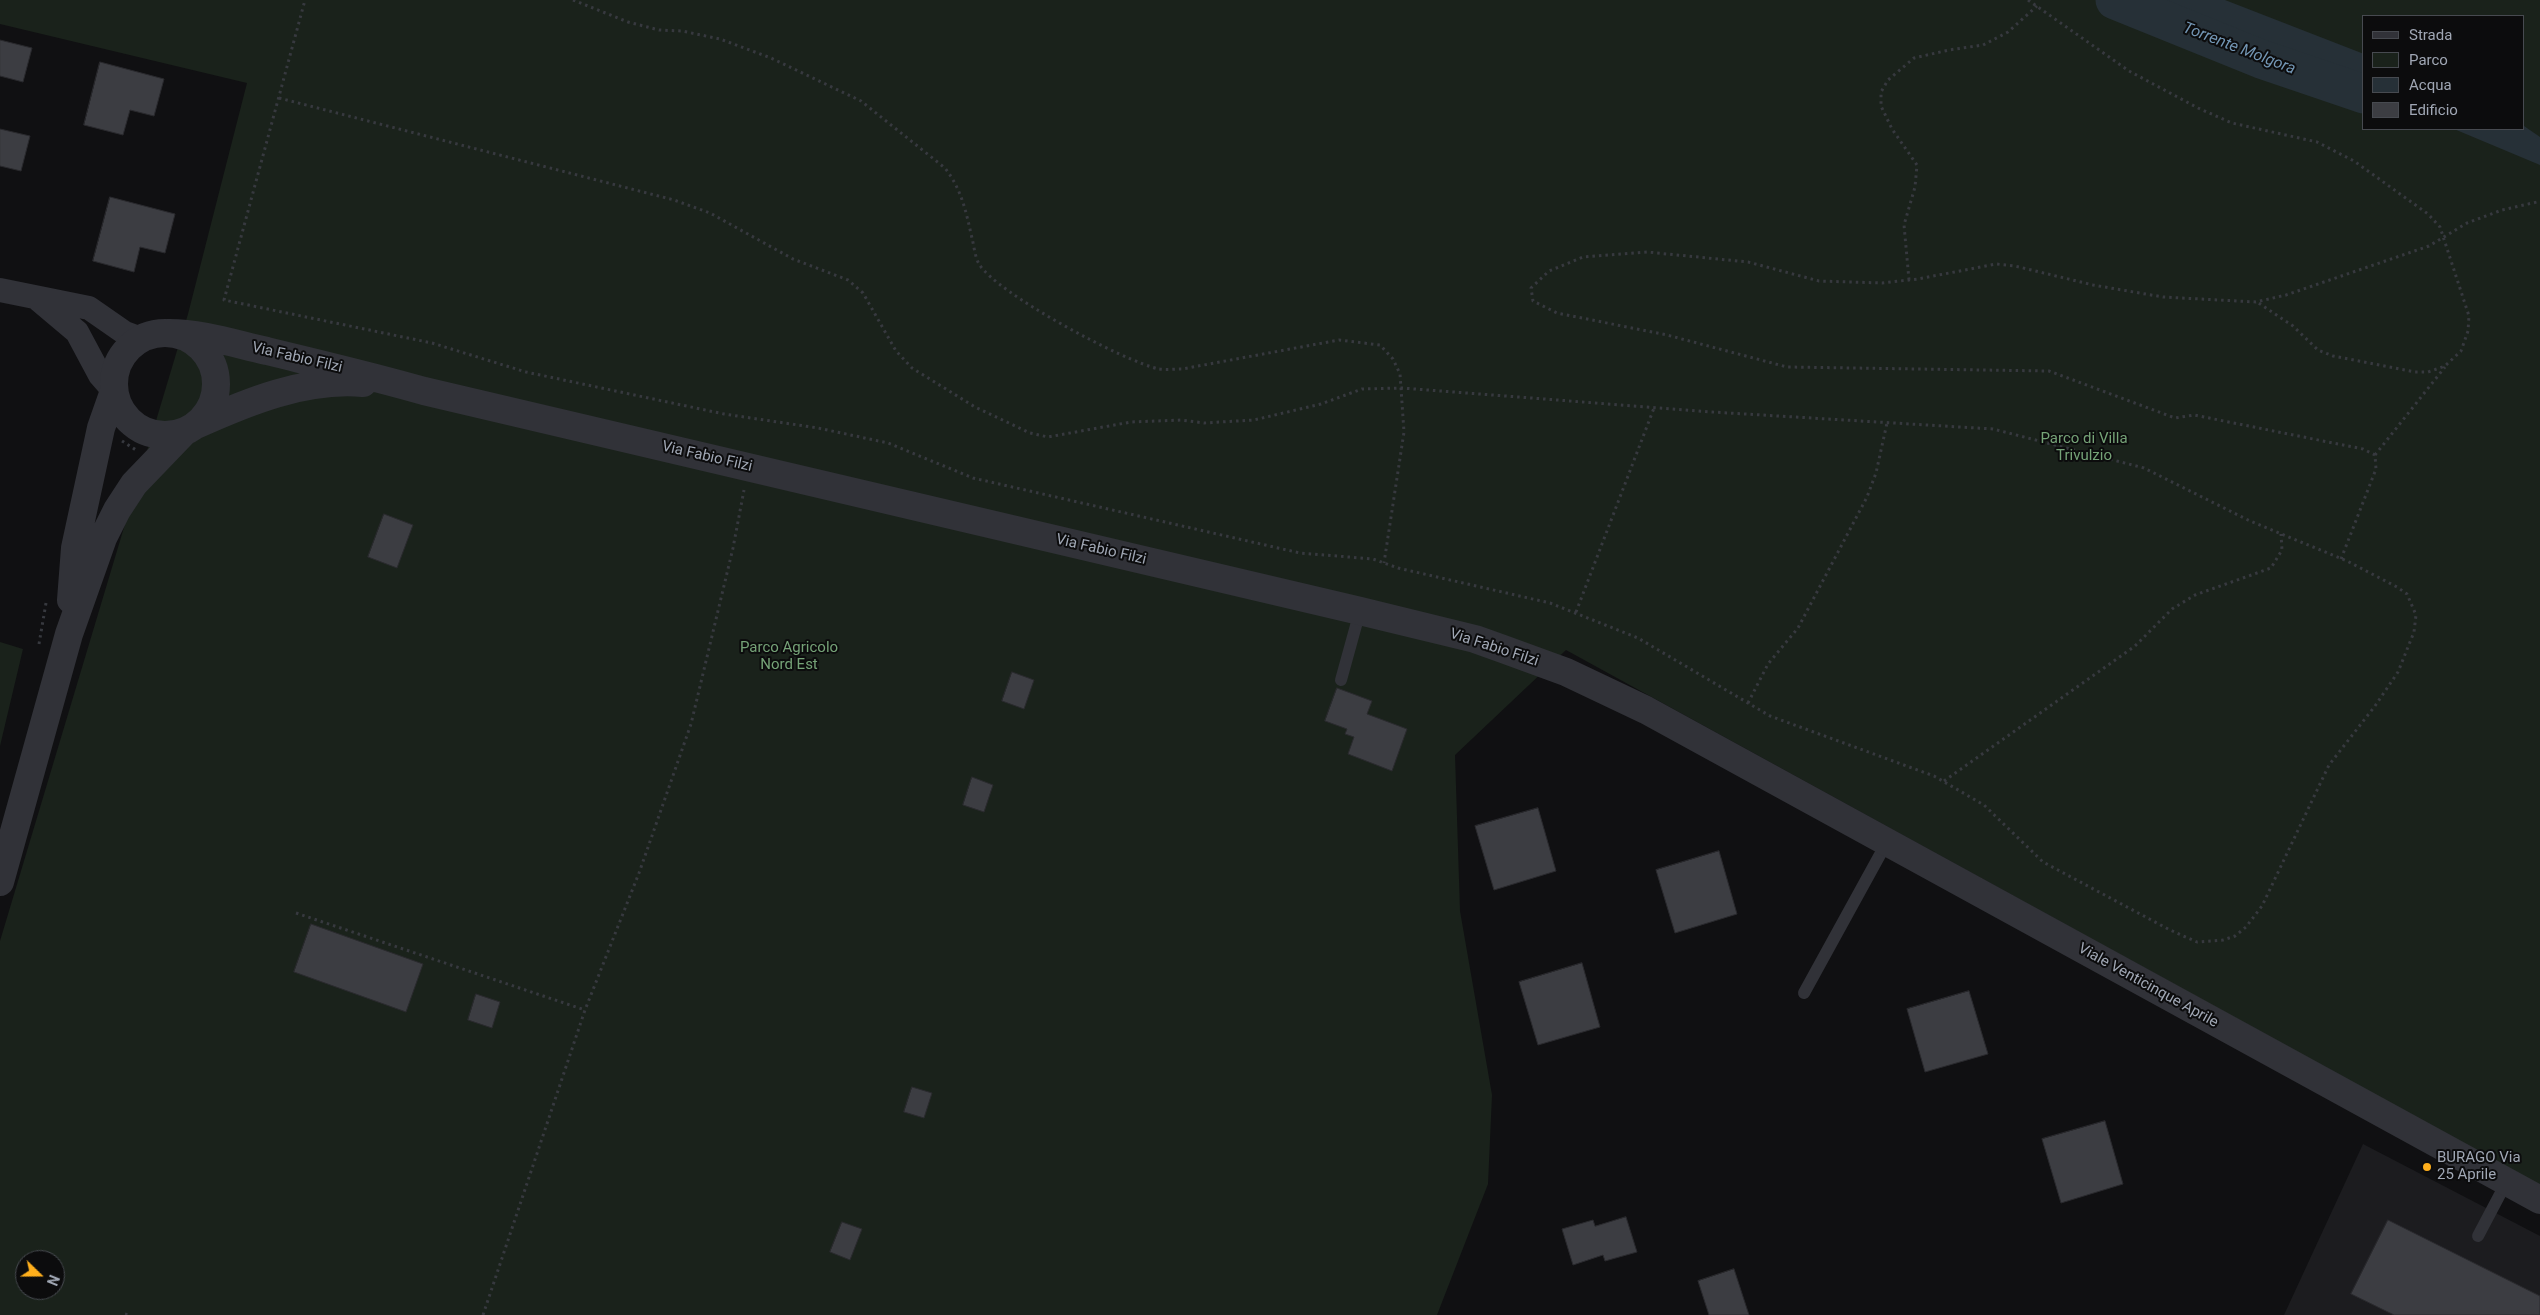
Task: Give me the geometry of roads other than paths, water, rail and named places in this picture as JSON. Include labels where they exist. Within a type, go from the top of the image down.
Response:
[{"type":"street","points":[[0,290],[89,308],[125,333],[141,339]]},
{"type":"street","points":[[38,299],[77,332],[100,375],[114,391],[123,414],[140,429],[161,436],[190,428]]},
{"type":"street","points":[[0,882],[69,634],[103,538],[117,510],[134,484],[154,461],[205,416],[214,400],[216,384],[214,369],[207,355],[197,344],[184,336],[169,333],[154,334],[141,339],[131,346],[119,361],[115,375],[114,391],[101,428],[75,548],[69,634]]},
{"type":"street","name":"Via Fabio Filzi","points":[[169,333],[189,334],[220,340],[369,375],[424,391],[1474,639],[1536,660],[1639,706],[1757,771]]},
{"type":"street","name":"Via Fabio Filzi","points":[[190,428],[273,395],[314,386],[357,383],[424,391]]},
{"type":"street","name":"Viale Venticinque Aprile","points":[[1757,771],[2540,1200]]},
{"type":"lane","points":[[1341,680],[1360,611]]},
{"type":"lane","points":[[1804,993],[1886,842]]},
{"type":"lane","points":[[2478,1236],[2506,1182]]},
{"type":"water","name":"Torrente Molgora","points":[[2141,0],[2225,0],[2362,53],[2362,90]]},
{"type":"water","points":[[2525,127],[2540,137],[2540,165],[2456,130],[2525,130]]},
{"type":"waterway","name":"Torrente Molgora","points":[[2115,0],[2261,59],[2362,93]]},
{"type":"place","name":"BURAGO Via 25 Aprile","points":[[2427,1167]]},
{"type":"park label","name":"Parco di Villa Trivulzio","points":[[2084,448]]},
{"type":"park label","name":"Parco Agricolo Nord Est","points":[[789,656]]}]
